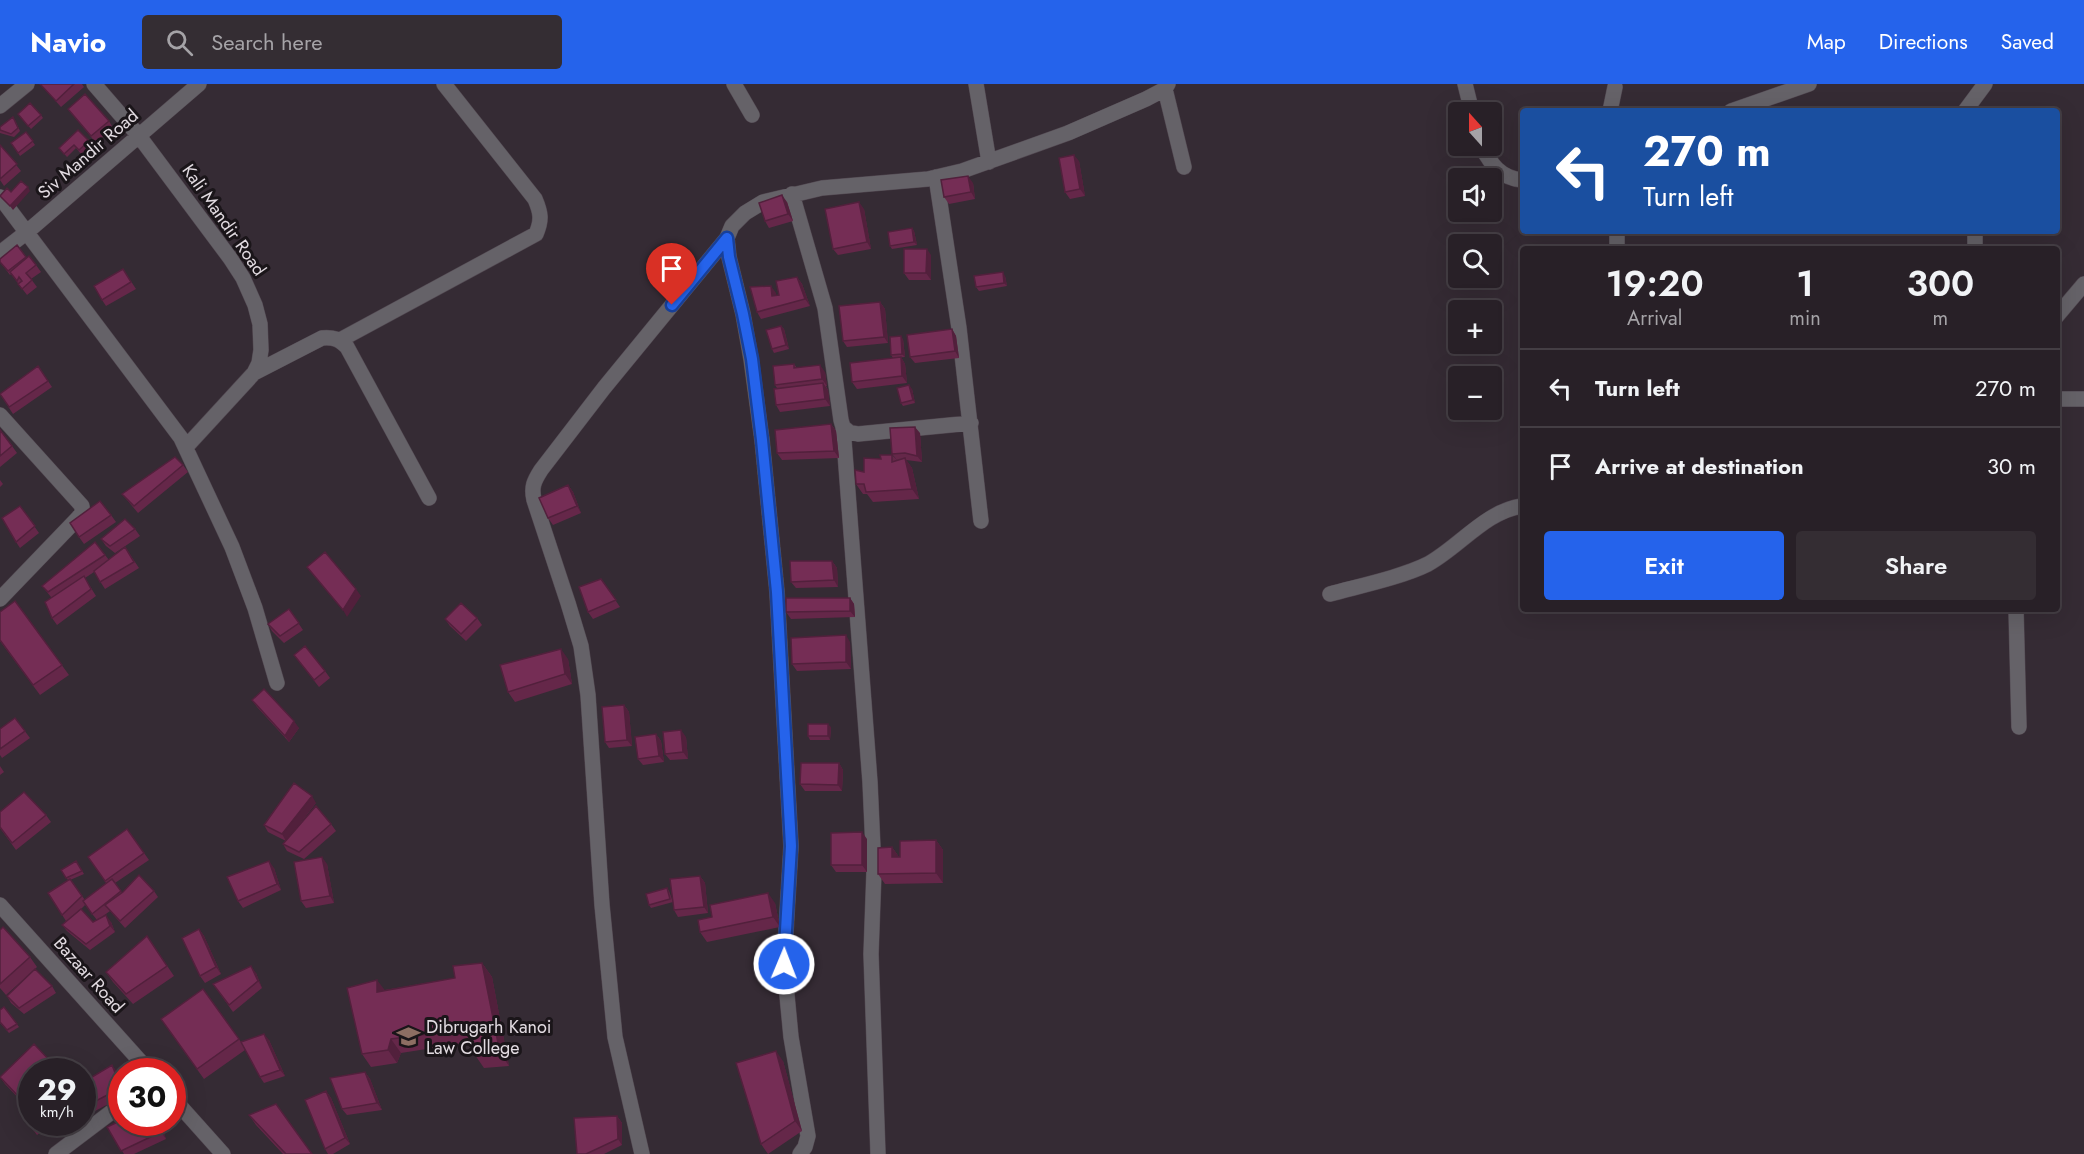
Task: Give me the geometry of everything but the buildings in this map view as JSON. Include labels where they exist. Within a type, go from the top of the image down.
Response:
[{"type":"street","points":[[0,106],[27,84]]},
{"type":"street","name":"Kali Mandir Road","points":[[94,84],[139,136],[230,258],[249,289],[260,324],[262,339],[259,363],[254,372],[186,447]]},
{"type":"street","name":"Siv Mandir Road","points":[[0,253],[199,84]]},
{"type":"street","points":[[340,340],[536,234],[542,221],[535,199],[444,84]]},
{"type":"street","points":[[734,84],[752,115]]},
{"type":"street","points":[[976,84],[989,162]]},
{"type":"street","points":[[1464,84],[1469,102]]},
{"type":"street","points":[[1740,108],[1809,84]]},
{"type":"street","points":[[1967,108],[1985,84]]},
{"type":"street","points":[[642,1154],[615,1038],[602,905],[588,695],[581,646],[534,500],[533,483],[604,388],[727,238],[732,226],[763,202],[822,188],[936,177],[989,162],[1068,133],[1146,99],[1166,87],[1184,167]]},
{"type":"street","points":[[1611,108],[1615,87]]},
{"type":"street","points":[[1487,156],[1501,174],[1520,179]]},
{"type":"street","points":[[936,177],[959,328],[981,521]]},
{"type":"street","points":[[792,194],[825,308],[838,410],[843,427],[874,871],[871,954],[878,1154]]},
{"type":"street","points":[[0,197],[171,422],[186,447],[232,547],[255,608],[278,683]]},
{"type":"street","points":[[727,238],[729,257],[752,359],[777,592],[791,846],[784,964],[791,1036],[808,1136],[800,1154]]},
{"type":"street","points":[[2060,312],[2084,284]]},
{"type":"street","points":[[254,372],[322,338],[332,337],[340,340],[347,347],[429,498]]},
{"type":"street","points":[[2060,399],[2084,399]]},
{"type":"street","points":[[0,415],[82,506],[82,513],[77,519],[0,599]]},
{"type":"street","points":[[843,427],[849,432],[858,434],[971,423]]},
{"type":"street","points":[[1330,594],[1425,565],[1490,520],[1520,506]]},
{"type":"street","points":[[2016,612],[2019,727]]},
{"type":"street","name":"Bazaar Road","points":[[0,905],[137,1058]]},
{"type":"street","points":[[186,1113],[223,1154]]},
{"type":"street","points":[[56,1154],[108,1115]]},
{"type":"place","name":"Dibrugarh Kanoi Law College","points":[[408,1037]]},
{"type":"route","points":[[672,305],[727,238],[729,257],[752,359],[777,592],[791,846],[784,964]]}]
